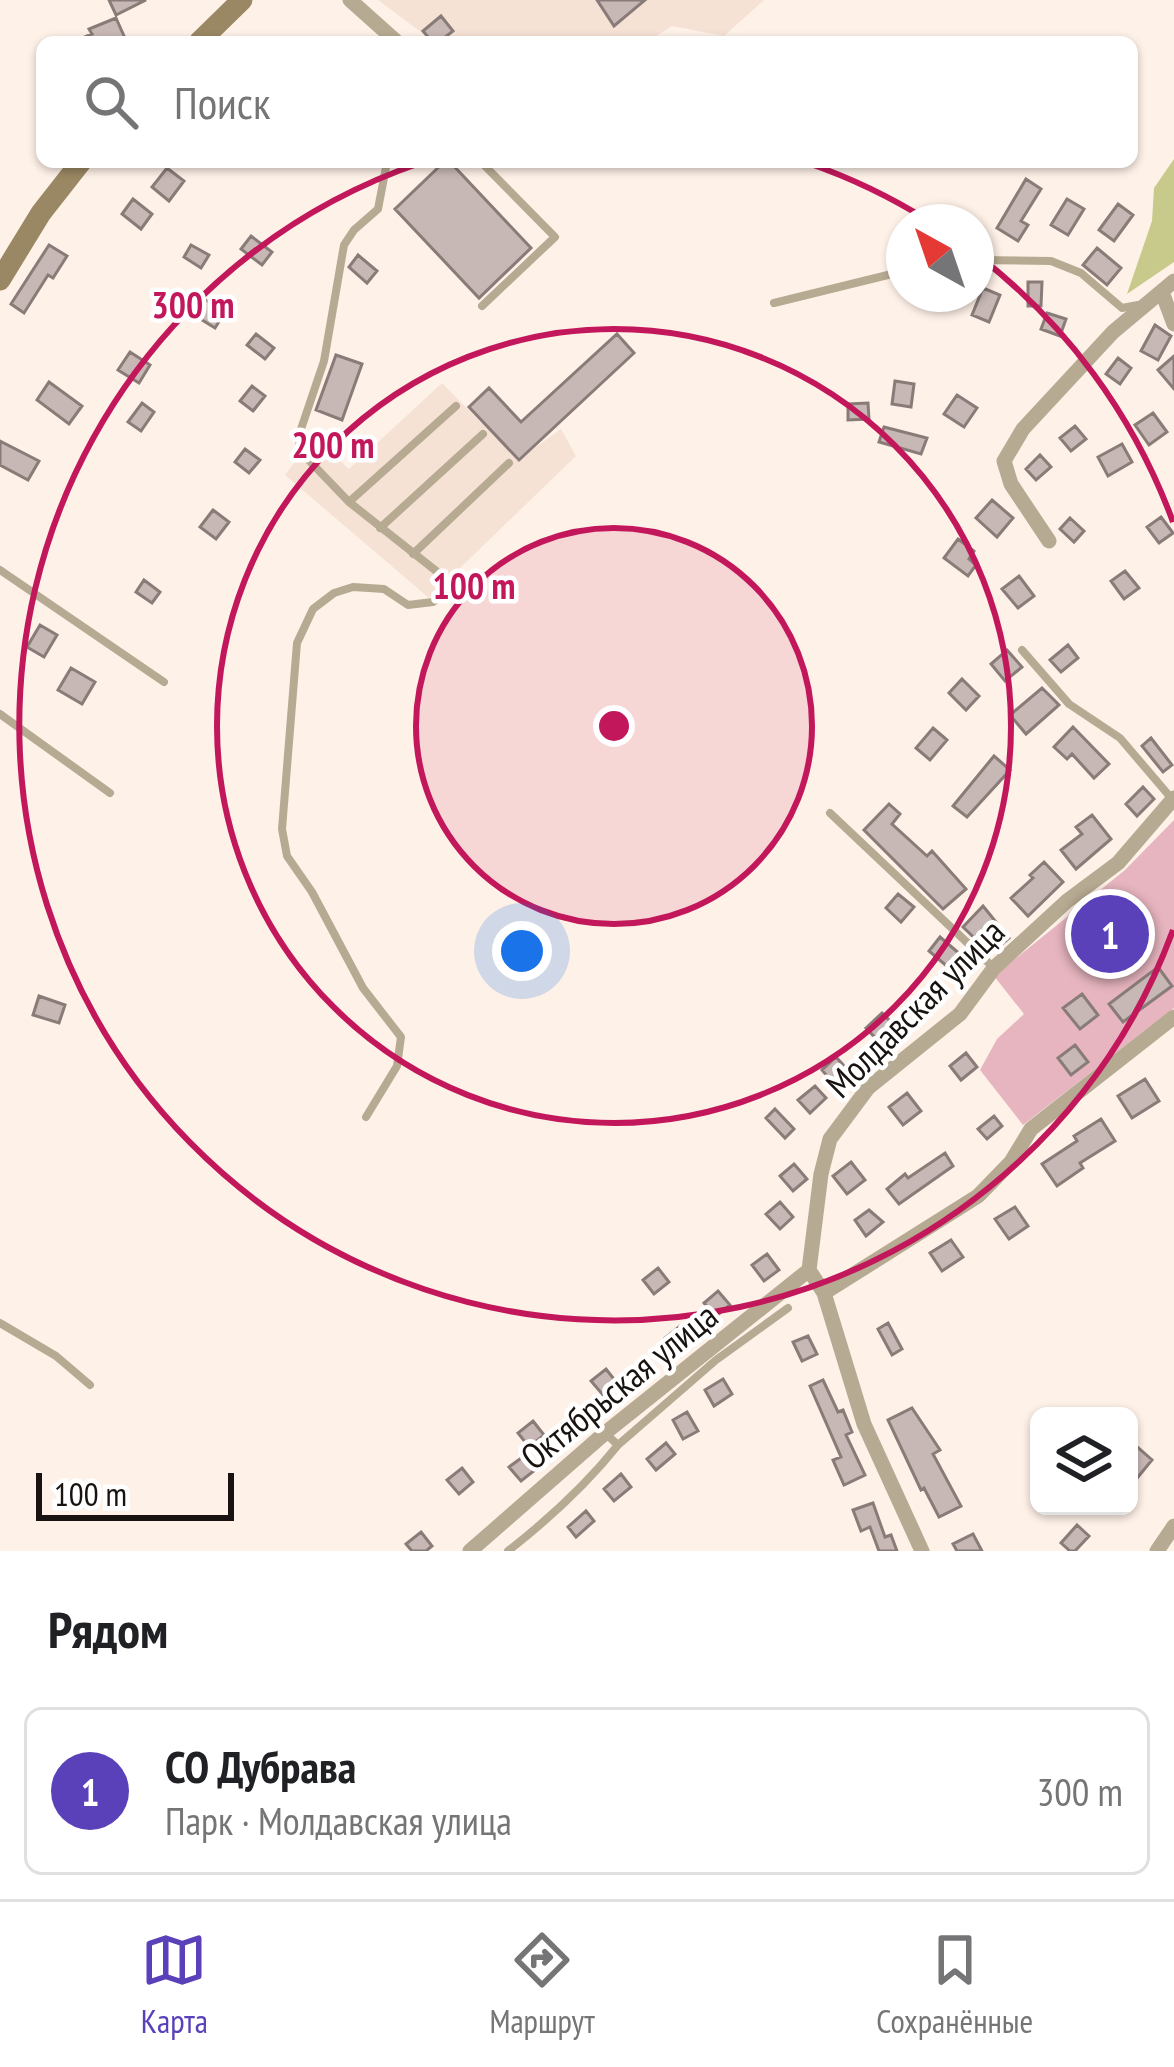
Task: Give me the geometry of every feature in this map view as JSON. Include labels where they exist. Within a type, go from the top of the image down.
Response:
[{"type":"main road","points":[[205,36],[242,0]]},
{"type":"main road","points":[[0,280],[41,213],[76,168]]},
{"type":"street","points":[[350,0],[391,36]]},
{"type":"street","points":[[1049,542],[1011,484],[1004,461],[1023,429],[1099,346],[1162,292],[1174,324]]},
{"type":"street","name":"Молдавская улица","points":[[809,1270],[830,1139],[868,1088],[960,1014],[994,968],[1067,901],[1118,863],[1173,799]]},
{"type":"street","points":[[824,1293],[978,1196],[1011,1162],[1031,1129],[1174,1018]]},
{"type":"street","points":[[809,1270],[824,1293],[864,1424],[922,1551]]},
{"type":"street","name":"Октябрьская улица","points":[[470,1551],[612,1439],[809,1270]]},
{"type":"street","points":[[1157,1551],[1174,1526]]},
{"type":"lane","points":[[366,1118],[397,1066],[401,1037],[363,988],[321,907],[287,856],[282,829],[297,643],[313,609],[334,593],[352,587],[384,589],[408,605],[433,602],[446,592],[440,574],[349,502],[300,452],[299,435],[324,361],[344,245],[378,208],[386,168]]},
{"type":"lane","points":[[482,306],[555,237],[487,168]]},
{"type":"lane","points":[[994,260],[1051,261],[1081,273],[1122,308],[1162,292]]},
{"type":"lane","points":[[774,303],[886,275]]},
{"type":"lane","points":[[349,502],[456,406]]},
{"type":"lane","points":[[380,528],[483,434]]},
{"type":"lane","points":[[413,554],[509,463]]},
{"type":"lane","points":[[0,570],[164,682]]},
{"type":"lane","points":[[1022,650],[1069,704],[1120,739],[1173,799]]},
{"type":"lane","points":[[0,714],[110,793]]},
{"type":"lane","points":[[830,813],[994,968]]},
{"type":"lane","points":[[508,1551],[569,1499],[612,1439],[788,1308]]},
{"type":"lane","points":[[0,1323],[56,1356],[90,1385]]},
{"type":"shaded area","points":[[378,0],[764,0],[724,36],[672,26],[656,36],[426,36]]},
{"type":"shaded area","points":[[1174,159],[1174,262],[1127,294],[1152,221],[1154,188]]},
{"type":"shaded area","points":[[442,383],[518,460],[561,429],[576,456],[429,598],[285,475],[314,436],[349,469]]},
{"type":"shaded area","points":[[1174,820],[1174,1008],[1023,1125],[980,1070],[997,1039],[1024,1014],[994,976],[1125,870]]},
{"type":"building","points":[[109,0],[146,0],[116,15]]},
{"type":"building","points":[[597,0],[645,0],[614,26]]},
{"type":"building","points":[[441,16],[453,31],[447,36],[427,36],[423,31]]},
{"type":"building","points":[[116,18],[124,36],[87,36],[92,34],[89,29]]},
{"type":"building","points":[[167,168],[184,181],[169,201],[152,187]]},
{"type":"building","points":[[438,168],[456,168],[531,248],[479,298],[395,209]]},
{"type":"building","points":[[1026,179],[1041,189],[1021,221],[1028,225],[1018,241],[997,228]]},
{"type":"building","points":[[133,199],[152,214],[141,229],[122,214]]},
{"type":"building","points":[[1067,199],[1084,209],[1068,235],[1051,225]]},
{"type":"building","points":[[1118,204],[1133,215],[1114,241],[1099,230]]},
{"type":"building","points":[[251,236],[272,252],[262,265],[241,249]]},
{"type":"building","points":[[49,245],[67,256],[53,278],[48,275],[24,313],[11,304]]},
{"type":"building","points":[[191,245],[209,255],[201,268],[184,257]]},
{"type":"building","points":[[1097,248],[1121,268],[1107,285],[1083,265]]},
{"type":"building","points":[[358,255],[377,271],[367,283],[349,267]]},
{"type":"building","points":[[1028,282],[1042,282],[1041,306],[1028,306]]},
{"type":"building","points":[[204,299],[225,312],[215,328],[194,315]]},
{"type":"building","points":[[973,312],[993,312],[989,322]]},
{"type":"building","points":[[1047,313],[1066,319],[1060,336],[1041,329]]},
{"type":"building","points":[[1155,325],[1171,336],[1158,360],[1141,351]]},
{"type":"building","points":[[256,334],[274,348],[265,359],[247,345]]},
{"type":"building","points":[[617,334],[634,353],[519,460],[469,407],[489,388],[521,422]]},
{"type":"building","points":[[130,352],[150,365],[139,383],[118,370]]},
{"type":"building","points":[[336,355],[362,364],[342,420],[316,410]]},
{"type":"building","points":[[1174,356],[1174,389],[1158,370]]},
{"type":"building","points":[[1118,358],[1131,368],[1120,384],[1106,374]]},
{"type":"building","points":[[895,381],[914,384],[911,407],[892,404]]},
{"type":"building","points":[[49,382],[82,406],[69,424],[37,400]]},
{"type":"building","points":[[252,386],[265,396],[253,411],[240,401]]},
{"type":"building","points":[[957,395],[977,408],[964,427],[944,414]]},
{"type":"building","points":[[142,403],[154,412],[141,431],[128,422]]},
{"type":"building","points":[[868,403],[869,419],[848,420],[848,404]]},
{"type":"building","points":[[1153,413],[1167,432],[1149,445],[1135,425]]},
{"type":"building","points":[[1075,426],[1086,439],[1071,451],[1060,438]]},
{"type":"building","points":[[884,427],[927,438],[921,454],[879,442]]},
{"type":"building","points":[[0,441],[39,461],[28,480],[0,465]]},
{"type":"building","points":[[1122,444],[1132,462],[1108,476],[1098,457]]},
{"type":"building","points":[[245,449],[260,460],[249,473],[235,462]]},
{"type":"building","points":[[1040,455],[1051,467],[1036,480],[1026,469]]},
{"type":"building","points":[[992,500],[1013,518],[997,537],[976,518]]},
{"type":"building","points":[[213,510],[229,522],[216,539],[200,527]]},
{"type":"building","points":[[1161,517],[1173,533],[1159,543],[1147,527]]},
{"type":"building","points":[[1070,518],[1084,531],[1074,542],[1060,529]]},
{"type":"building","points":[[958,539],[974,551],[969,559],[976,565],[968,576],[944,558]]},
{"type":"building","points":[[1125,571],[1139,588],[1124,599],[1111,581]]},
{"type":"building","points":[[1019,576],[1034,596],[1018,608],[1002,589]]},
{"type":"building","points":[[144,580],[160,592],[152,603],[136,592]]},
{"type":"building","points":[[40,625],[57,635],[44,657],[27,647]]},
{"type":"building","points":[[1068,645],[1078,658],[1061,672],[1050,660]]},
{"type":"building","points":[[1007,650],[1022,667],[1005,681],[991,664]]},
{"type":"building","points":[[71,668],[95,682],[82,704],[58,690]]},
{"type":"building","points":[[962,679],[979,696],[966,710],[949,693]]},
{"type":"building","points":[[1042,688],[1059,705],[1026,734],[1010,715]]},
{"type":"building","points":[[1073,727],[1109,764],[1094,778],[1072,754],[1067,759],[1054,747]]},
{"type":"building","points":[[933,728],[947,740],[930,760],[916,748]]},
{"type":"building","points":[[1151,738],[1172,765],[1163,772],[1142,746]]},
{"type":"building","points":[[994,756],[1010,770],[967,817],[953,806]]},
{"type":"building","points":[[1143,787],[1154,799],[1137,816],[1126,804]]},
{"type":"building","points":[[889,804],[900,814],[892,824],[927,856],[932,851],[966,889],[943,909],[864,830]]},
{"type":"building","points":[[1092,815],[1111,839],[1076,869],[1061,850],[1082,834],[1076,827]]},
{"type":"building","points":[[1044,862],[1063,882],[1028,916],[1011,898]]},
{"type":"building","points":[[898,894],[914,907],[901,922],[886,908]]},
{"type":"building","points":[[983,906],[1009,938],[991,954],[963,927]]},
{"type":"building","points":[[940,937],[968,961],[956,974],[929,951]]},
{"type":"building","points":[[1158,967],[1172,986],[1123,1022],[1109,1004]]},
{"type":"building","points":[[1082,994],[1098,1015],[1080,1029],[1063,1008]]},
{"type":"building","points":[[39,996],[65,1005],[59,1023],[33,1015]]},
{"type":"building","points":[[882,1013],[899,1030],[883,1046],[866,1028]]},
{"type":"building","points":[[1075,1045],[1088,1062],[1071,1075],[1058,1058]]},
{"type":"building","points":[[966,1053],[977,1067],[961,1080],[950,1066]]},
{"type":"building","points":[[836,1057],[846,1068],[832,1082],[822,1070]]},
{"type":"building","points":[[1145,1079],[1159,1101],[1132,1118],[1118,1096]]},
{"type":"building","points":[[815,1086],[826,1098],[810,1113],[798,1100]]},
{"type":"building","points":[[907,1093],[921,1111],[903,1125],[889,1107]]},
{"type":"building","points":[[775,1109],[794,1129],[785,1138],[766,1118]]},
{"type":"building","points":[[994,1116],[1002,1126],[987,1139],[978,1129]]},
{"type":"building","points":[[1101,1119],[1115,1141],[1080,1163],[1083,1168],[1057,1186],[1042,1164]]},
{"type":"building","points":[[945,1153],[953,1166],[899,1204],[887,1189]]},
{"type":"building","points":[[851,1162],[865,1180],[847,1194],[833,1176]]},
{"type":"building","points":[[794,1164],[807,1179],[793,1191],[780,1176]]},
{"type":"building","points":[[780,1202],[793,1217],[780,1229],[766,1214]]},
{"type":"building","points":[[1015,1207],[1028,1226],[1009,1239],[995,1219]]},
{"type":"building","points":[[869,1210],[883,1222],[866,1236],[855,1220]]},
{"type":"building","points":[[951,1240],[963,1257],[942,1271],[930,1253]]},
{"type":"building","points":[[767,1254],[779,1270],[764,1281],[752,1265]]},
{"type":"building","points":[[658,1268],[669,1282],[654,1294],[643,1280]]},
{"type":"building","points":[[718,1291],[730,1305],[715,1317],[704,1303]]},
{"type":"building","points":[[888,1323],[902,1349],[892,1355],[878,1329]]},
{"type":"building","points":[[680,1326],[691,1340],[677,1352],[665,1338]]},
{"type":"building","points":[[808,1336],[817,1354],[802,1361],[793,1342]]},
{"type":"building","points":[[606,1369],[617,1383],[603,1395],[591,1381]]},
{"type":"building","points":[[723,1379],[732,1394],[714,1406],[705,1390]]},
{"type":"building","points":[[823,1380],[838,1412],[843,1410],[852,1432],[846,1435],[865,1475],[844,1485],[833,1460],[841,1457],[810,1386]]},
{"type":"building","points":[[912,1408],[940,1450],[933,1454],[961,1506],[939,1517],[888,1420]]},
{"type":"building","points":[[687,1412],[698,1431],[683,1439],[673,1420]]},
{"type":"building","points":[[533,1421],[544,1435],[529,1447],[518,1433]]},
{"type":"building","points":[[666,1443],[675,1454],[656,1470],[647,1459]]},
{"type":"building","points":[[1138,1448],[1152,1460],[1138,1477]]},
{"type":"building","points":[[524,1456],[535,1470],[521,1481],[509,1467]]},
{"type":"building","points":[[462,1468],[473,1482],[459,1494],[447,1480]]},
{"type":"building","points":[[621,1474],[631,1487],[614,1501],[604,1489]]},
{"type":"building","points":[[873,1503],[885,1537],[891,1535],[897,1551],[879,1551],[870,1527],[861,1531],[853,1510]]},
{"type":"building","points":[[586,1511],[594,1521],[576,1537],[568,1527]]},
{"type":"building","points":[[1077,1525],[1089,1536],[1070,1551],[1061,1543]]},
{"type":"building","points":[[421,1532],[432,1546],[412,1551],[406,1544]]},
{"type":"building","points":[[973,1534],[982,1551],[957,1551],[953,1544]]},
{"type":"place","name":"СО Дубрава","points":[[1110,934]]}]
